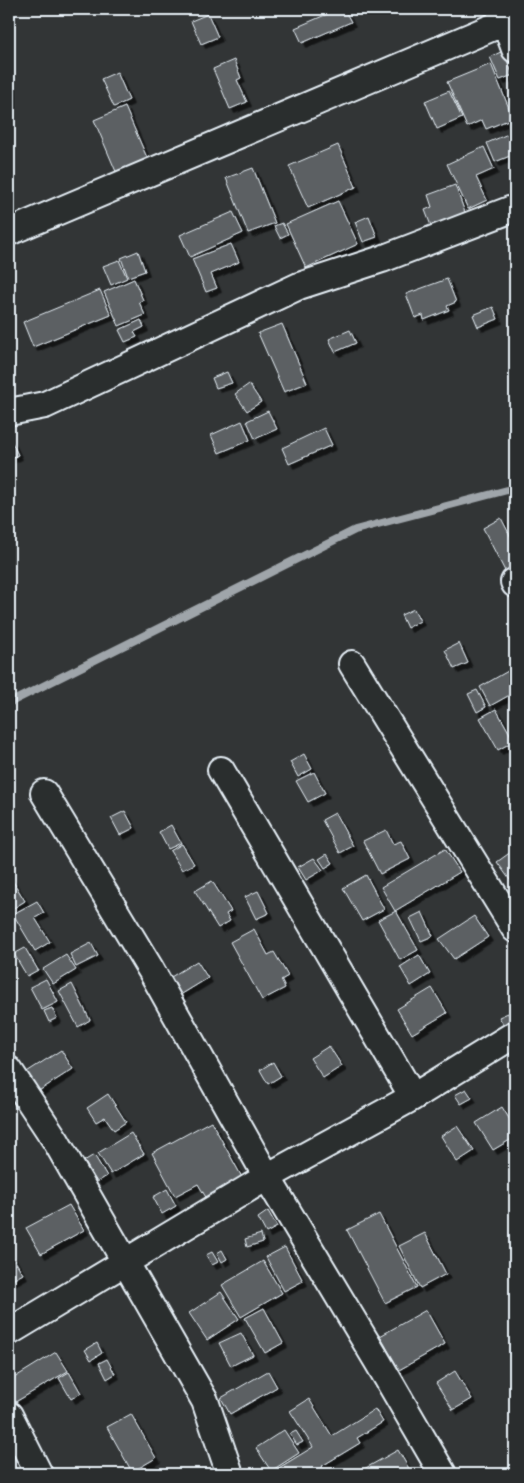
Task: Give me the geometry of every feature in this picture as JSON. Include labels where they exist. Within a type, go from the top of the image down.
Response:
[{"type":"street","points":[[9,232],[503,16],[515,49]]},
{"type":"street","points":[[9,412],[45,405],[299,286],[382,259],[515,208]]},
{"type":"street","points":[[352,664],[515,928]]},
{"type":"street","points":[[221,770],[413,1097]]},
{"type":"street","points":[[44,793],[151,970],[267,1177],[443,1474]]},
{"type":"street","points":[[9,1332],[267,1177],[413,1097],[515,1034]]},
{"type":"street","points":[[9,1070],[56,1141],[205,1401],[230,1474]]},
{"type":"street","points":[[9,1415],[39,1474]]},
{"type":"building","points":[[339,9],[344,9],[351,22],[302,43],[295,28]]},
{"type":"building","points":[[208,14],[218,37],[201,44],[191,21]]},
{"type":"building","points":[[503,51],[513,75],[500,80],[490,57]]},
{"type":"building","points":[[234,60],[241,78],[237,80],[247,102],[230,109],[213,69]]},
{"type":"building","points":[[491,64],[513,118],[486,129],[482,120],[467,127],[447,82]]},
{"type":"building","points":[[117,72],[129,100],[114,107],[101,79]]},
{"type":"building","points":[[449,91],[462,118],[437,129],[425,101]]},
{"type":"building","points":[[125,107],[148,160],[117,174],[94,120]]},
{"type":"building","points":[[515,131],[515,154],[495,162],[487,143]]},
{"type":"building","points":[[338,145],[356,187],[308,208],[289,166]]},
{"type":"building","points":[[484,147],[494,169],[476,177],[487,200],[468,209],[447,164]]},
{"type":"building","points":[[253,168],[275,223],[248,233],[226,178]]},
{"type":"building","points":[[455,185],[467,218],[433,231],[425,210],[432,207],[428,195]]},
{"type":"building","points":[[338,201],[358,244],[306,268],[286,224]]},
{"type":"building","points":[[233,212],[243,233],[190,257],[180,235]]},
{"type":"building","points":[[369,216],[377,237],[363,242],[355,222]]},
{"type":"building","points":[[282,223],[288,234],[280,238],[274,226]]},
{"type":"building","points":[[231,244],[239,262],[211,274],[217,288],[206,292],[192,259]]},
{"type":"building","points":[[138,251],[145,271],[128,277],[121,258]]},
{"type":"building","points":[[119,260],[127,278],[111,285],[103,266]]},
{"type":"building","points":[[134,279],[143,300],[139,302],[145,315],[119,326],[104,292]]},
{"type":"building","points":[[447,279],[456,302],[447,306],[449,310],[424,320],[423,315],[415,318],[406,294]]},
{"type":"building","points":[[100,290],[111,315],[33,347],[23,322]]},
{"type":"building","points":[[493,307],[498,319],[478,327],[473,315]]},
{"type":"building","points":[[141,320],[144,327],[134,332],[137,337],[125,342],[119,330]]},
{"type":"building","points":[[282,324],[307,383],[284,392],[258,333]]},
{"type":"building","points":[[350,330],[356,343],[335,352],[329,339]]},
{"type":"building","points":[[227,372],[232,383],[216,388],[212,378]]},
{"type":"building","points":[[249,384],[261,402],[247,411],[235,394]]},
{"type":"building","points":[[268,411],[277,429],[255,439],[247,421]]},
{"type":"building","points":[[242,421],[250,440],[219,453],[211,435]]},
{"type":"building","points":[[324,428],[332,445],[289,464],[282,448]]},
{"type":"building","points":[[9,438],[18,455],[9,459]]},
{"type":"building","points":[[501,518],[515,545],[515,571],[507,575],[483,528]]},
{"type":"building","points":[[414,609],[420,621],[407,628],[401,615]]},
{"type":"building","points":[[459,643],[468,663],[454,669],[445,650]]},
{"type":"building","points":[[515,667],[515,692],[490,706],[480,687]]},
{"type":"building","points":[[477,690],[486,707],[477,712],[468,694]]},
{"type":"building","points":[[496,709],[514,741],[498,750],[480,718]]},
{"type":"building","points":[[515,752],[515,762],[510,755]]},
{"type":"building","points":[[304,754],[312,769],[298,777],[290,762]]},
{"type":"building","points":[[314,772],[325,793],[308,802],[296,781]]},
{"type":"building","points":[[125,811],[134,828],[120,835],[111,818]]},
{"type":"building","points":[[335,813],[353,846],[340,853],[322,820]]},
{"type":"building","points":[[171,825],[181,843],[168,849],[159,832]]},
{"type":"building","points":[[386,830],[393,844],[401,841],[410,859],[380,874],[363,841]]},
{"type":"building","points":[[182,844],[194,864],[182,870],[170,851]]},
{"type":"building","points":[[445,849],[460,872],[395,911],[381,887]]},
{"type":"building","points":[[515,849],[515,887],[497,862]]},
{"type":"building","points":[[327,854],[333,863],[325,868],[319,859]]},
{"type":"building","points":[[314,858],[323,870],[306,880],[298,867]]},
{"type":"building","points":[[9,875],[25,901],[9,911]]},
{"type":"building","points":[[366,875],[384,909],[362,921],[343,888]]},
{"type":"building","points":[[212,881],[231,911],[226,914],[230,921],[218,928],[195,891]]},
{"type":"building","points":[[258,891],[269,913],[256,919],[245,897]]},
{"type":"building","points":[[37,901],[44,913],[35,918],[50,942],[35,951],[13,914]]},
{"type":"building","points":[[396,911],[418,950],[400,960],[378,920]]},
{"type":"building","points":[[422,912],[433,936],[421,941],[410,918]]},
{"type":"building","points":[[474,916],[488,937],[454,959],[439,939]]},
{"type":"building","points":[[254,929],[268,955],[274,952],[288,976],[281,980],[285,988],[262,1000],[230,942]]},
{"type":"building","points":[[91,943],[98,956],[76,967],[70,954]]},
{"type":"building","points":[[25,948],[38,970],[27,976],[14,954]]},
{"type":"building","points":[[66,955],[76,970],[53,984],[43,969]]},
{"type":"building","points":[[419,955],[430,974],[411,986],[400,967]]},
{"type":"building","points":[[197,961],[208,978],[177,997],[166,980]]},
{"type":"building","points":[[46,979],[58,1002],[42,1010],[30,987]]},
{"type":"building","points":[[72,984],[90,1020],[78,1027],[59,991]]},
{"type":"building","points":[[432,988],[447,1013],[412,1034],[397,1009]]},
{"type":"building","points":[[52,1008],[57,1018],[49,1022],[44,1011]]},
{"type":"building","points":[[508,1013],[513,1022],[505,1027],[499,1017]]},
{"type":"building","points":[[329,1046],[342,1066],[323,1078],[310,1058]]},
{"type":"building","points":[[61,1050],[73,1069],[34,1094],[22,1075]]},
{"type":"building","points":[[273,1062],[281,1076],[268,1084],[260,1070]]},
{"type":"building","points":[[466,1089],[472,1098],[461,1104],[455,1095]]},
{"type":"building","points":[[108,1094],[126,1122],[114,1130],[105,1117],[96,1122],[87,1108]]},
{"type":"building","points":[[502,1107],[515,1128],[515,1137],[493,1150],[476,1123]]},
{"type":"building","points":[[211,1121],[243,1179],[207,1199],[198,1184],[175,1196],[152,1153]]},
{"type":"building","points":[[457,1126],[474,1151],[457,1162],[441,1136]]},
{"type":"building","points":[[131,1133],[144,1154],[111,1174],[98,1153]]},
{"type":"building","points":[[94,1155],[107,1176],[97,1182],[84,1161]]},
{"type":"building","points":[[167,1189],[176,1206],[162,1214],[153,1197]]},
{"type":"building","points":[[69,1205],[84,1230],[41,1254],[26,1228]]},
{"type":"building","points":[[268,1211],[277,1227],[266,1233],[258,1218]]},
{"type":"building","points":[[379,1214],[417,1287],[385,1303],[347,1230]]},
{"type":"building","points":[[425,1233],[446,1274],[420,1288],[399,1246]]},
{"type":"building","points":[[261,1234],[263,1242],[247,1247],[245,1239]]},
{"type":"building","points":[[285,1247],[303,1281],[284,1291],[266,1257]]},
{"type":"building","points":[[222,1250],[227,1259],[222,1262],[217,1253]]},
{"type":"building","points":[[9,1251],[23,1274],[9,1282]]},
{"type":"building","points":[[212,1252],[218,1262],[212,1265],[206,1255]]},
{"type":"building","points":[[263,1261],[282,1293],[241,1317],[222,1285]]},
{"type":"building","points":[[221,1292],[239,1319],[207,1340],[189,1313]]},
{"type":"building","points":[[264,1308],[283,1343],[265,1353],[245,1318]]},
{"type":"building","points":[[426,1310],[445,1344],[399,1370],[380,1336]]},
{"type":"building","points":[[241,1333],[253,1355],[231,1366],[219,1343]]},
{"type":"building","points":[[97,1343],[102,1353],[91,1360],[85,1350]]},
{"type":"building","points":[[56,1352],[68,1371],[12,1404],[9,1398],[9,1381]]},
{"type":"building","points":[[107,1359],[115,1374],[107,1379],[99,1363]]},
{"type":"building","points":[[268,1371],[277,1387],[230,1414],[221,1398]]},
{"type":"building","points":[[455,1371],[472,1399],[453,1410],[436,1383]]},
{"type":"building","points":[[69,1372],[81,1393],[71,1399],[59,1378]]},
{"type":"building","points":[[309,1399],[332,1436],[375,1409],[383,1422],[357,1438],[360,1443],[312,1474],[269,1474],[313,1447],[290,1411]]},
{"type":"building","points":[[131,1414],[156,1458],[132,1472],[107,1427]]},
{"type":"building","points":[[284,1430],[299,1453],[271,1471],[256,1448]]},
{"type":"building","points":[[296,1431],[303,1442],[297,1445],[290,1434]]},
{"type":"building","points":[[398,1450],[411,1472],[408,1474],[355,1474]]},
{"type":"waterway","points":[[9,703],[355,530],[515,488]]}]
